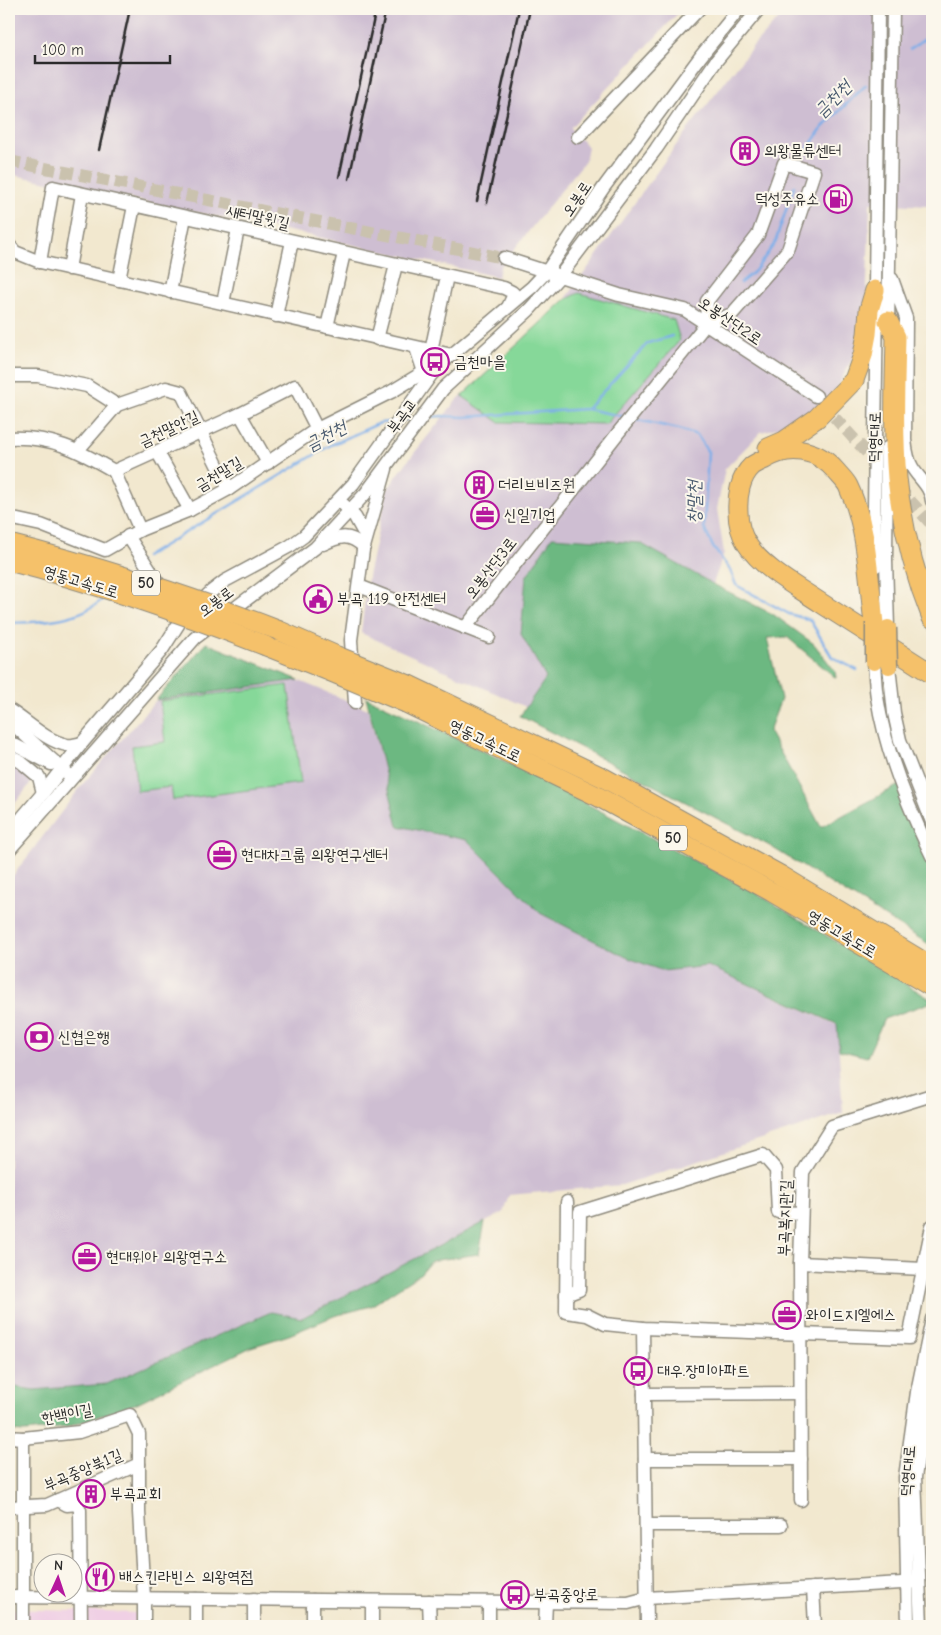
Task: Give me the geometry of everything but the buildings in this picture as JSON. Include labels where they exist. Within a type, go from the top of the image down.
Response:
[{"type":"highway","points":[[875,290],[869,310],[863,355],[854,380],[817,418],[784,441],[764,450],[746,464],[737,479],[730,501],[730,525],[742,550],[767,574],[790,592],[932,683]]},
{"type":"highway","points":[[888,321],[896,337],[895,433],[901,503],[909,547],[932,618]]},
{"type":"highway","points":[[881,625],[858,512],[847,484],[832,466],[819,456],[801,450],[786,450],[752,466],[742,480],[737,502],[738,523],[747,544],[764,562],[794,585],[932,674]]},
{"type":"highway","name":"영동고속도로","points":[[9,544],[69,559],[208,603],[280,631],[333,664]]},
{"type":"highway","name":"영동고속도로","points":[[9,561],[74,578],[200,620],[266,646],[333,664],[604,778],[780,875],[932,967]]},
{"type":"highway","name":"영동고속도로","points":[[408,694],[772,892],[932,987]]},
{"type":"main road","name":"덕영대로","points":[[881,625],[882,664]]},
{"type":"street","points":[[578,136],[699,9]]},
{"type":"street","name":"오봉로","points":[[422,388],[429,372],[452,355],[547,271],[610,179],[700,56],[739,9]]},
{"type":"street","name":"오봉로","points":[[442,389],[529,310],[560,276],[656,148],[716,61],[759,9]]},
{"type":"street","name":"덕영대로","points":[[878,9],[874,509],[876,569],[881,625]]},
{"type":"street","name":"덕영대로","points":[[881,625],[886,560],[893,9]]},
{"type":"street","points":[[784,163],[814,172],[788,250],[732,314],[706,324],[707,301],[758,235],[784,163]]},
{"type":"street","name":"새터말윗길","points":[[40,262],[53,187],[504,288],[514,294],[508,307]]},
{"type":"street","points":[[69,269],[82,194]]},
{"type":"street","points":[[119,280],[134,206]]},
{"type":"street","points":[[170,292],[185,217]]},
{"type":"street","points":[[223,304],[238,229]]},
{"type":"street","points":[[276,316],[292,241]]},
{"type":"street","points":[[9,245],[14,252],[40,262],[452,355]]},
{"type":"street","points":[[327,327],[344,253]]},
{"type":"street","name":"오봉산단2로","points":[[504,258],[619,294],[685,310],[816,396]]},
{"type":"street","points":[[377,339],[396,265]]},
{"type":"street","points":[[890,272],[906,318],[906,452],[910,466],[932,494],[932,501]]},
{"type":"street","points":[[431,351],[448,276]]},
{"type":"street","name":"오봉산단3로","points":[[465,628],[706,324]]},
{"type":"street","points":[[416,348],[429,372]]},
{"type":"street","name":"금천말길","points":[[9,518],[41,525],[105,550],[134,533],[190,510],[229,489],[317,429],[429,372]]},
{"type":"street","points":[[9,376],[38,376],[87,386],[117,405]]},
{"type":"street","name":"금천말안길","points":[[114,471],[200,433],[295,386],[317,429]]},
{"type":"street","points":[[78,450],[117,405],[166,388],[180,392],[229,489]]},
{"type":"street","name":"부곡교","points":[[374,455],[422,388]]},
{"type":"street","name":"부곡교","points":[[389,462],[442,389]]},
{"type":"street","points":[[240,414],[268,463]]},
{"type":"street","points":[[9,438],[56,442],[78,450],[114,471],[134,533],[148,567],[181,620]]},
{"type":"street","points":[[158,452],[190,510]]},
{"type":"street","name":"오봉로","points":[[9,833],[82,743],[162,650],[181,620],[225,581],[290,546],[304,536],[353,484],[374,455]]},
{"type":"street","points":[[364,547],[389,462]]},
{"type":"street","name":"오봉로","points":[[9,850],[195,638],[315,548],[350,511],[389,462]]},
{"type":"street","points":[[339,500],[350,511],[365,535],[351,640],[354,703]]},
{"type":"street","points":[[315,548],[337,537],[348,537],[358,541],[364,547]]},
{"type":"street","points":[[359,586],[489,637]]},
{"type":"street","name":"덕영대로","points":[[882,664],[900,740],[932,822]]},
{"type":"street","name":"덕영대로","points":[[882,664],[877,697],[896,768],[922,836],[932,856]]},
{"type":"street","points":[[9,710],[48,738],[68,746],[82,743]]},
{"type":"street","points":[[13,726],[73,778]]},
{"type":"street","points":[[10,747],[62,769]]},
{"type":"street","points":[[10,747],[21,762],[39,777],[43,793]]},
{"type":"street","name":"부곡복지관길","points":[[802,1500],[800,1263],[803,1172],[832,1126],[932,1095]]},
{"type":"street","points":[[566,1295],[579,1290],[580,1212],[763,1155],[776,1170],[778,1212],[801,1213]]},
{"type":"street","points":[[567,1202],[566,1312],[587,1315],[605,1324],[643,1328],[909,1338],[932,1226]]},
{"type":"street","points":[[800,1263],[923,1269]]},
{"type":"street","name":"덕영대로","points":[[921,1626],[913,1583],[905,1477],[917,1392],[932,1319]]},
{"type":"street","points":[[643,1328],[647,1626]]},
{"type":"street","name":"덕영대로","points":[[908,1626],[913,1583],[916,1477],[932,1368]]},
{"type":"street","points":[[644,1394],[800,1394]]},
{"type":"street","name":"한백이길","points":[[9,1437],[24,1438],[79,1432],[130,1415],[139,1434],[139,1464]]},
{"type":"street","points":[[23,1626],[24,1438]]},
{"type":"street","points":[[645,1459],[801,1459]]},
{"type":"street","points":[[139,1464],[144,1626]]},
{"type":"street","name":"부곡중앙북1길","points":[[9,1507],[47,1505],[139,1464]]},
{"type":"street","points":[[58,1500],[67,1505],[77,1504],[80,1510],[80,1552]]},
{"type":"street","points":[[646,1524],[781,1525]]},
{"type":"street","points":[[82,1598],[628,1603],[647,1598],[913,1583]]},
{"type":"street","points":[[813,1588],[815,1626]]},
{"type":"street","points":[[9,1597],[32,1597]]},
{"type":"street","points":[[196,1599],[196,1626]]},
{"type":"street","points":[[254,1600],[254,1626]]},
{"type":"street","points":[[313,1600],[313,1626]]},
{"type":"street","points":[[372,1601],[372,1626]]},
{"type":"street","points":[[430,1601],[430,1626]]},
{"type":"street","points":[[81,1602],[81,1626]]},
{"type":"street","points":[[489,1602],[489,1626]]},
{"type":"street","points":[[545,1626],[546,1603]]},
{"type":"shaded area","points":[[9,9],[682,9],[570,128],[588,147],[585,161],[500,267],[498,277],[313,236],[9,174]]},
{"type":"shaded area","points":[[788,9],[932,9],[932,213],[928,206],[870,203],[865,334],[836,390],[804,421],[761,432],[725,469],[717,509],[724,553],[713,584],[639,543],[521,634],[546,678],[526,707],[361,633],[368,576],[387,490],[456,401],[565,300],[682,137],[753,46]]},
{"type":"shaded area","points":[[206,643],[368,709],[398,826],[467,840],[540,913],[626,957],[663,971],[708,966],[837,1025],[843,1113],[622,1185],[509,1195],[503,1213],[302,1318],[271,1312],[107,1384],[34,1390],[9,1386],[9,881],[82,785]]},
{"type":"shaded area","points":[[9,761],[34,779],[9,811]]},
{"type":"shaded area","points":[[9,1609],[136,1613],[136,1626],[9,1626]]},
{"type":"green space","points":[[579,293],[674,320],[680,340],[606,424],[499,422],[462,396],[565,300]]},
{"type":"green space","points":[[552,537],[640,543],[713,584],[774,615],[814,644],[835,671],[836,678],[787,637],[767,638],[781,699],[769,731],[821,827],[899,785],[932,862],[932,946],[768,845],[520,716],[546,678],[521,634],[526,577]]},
{"type":"green space","points":[[206,643],[299,680],[156,700]]},
{"type":"green space","points":[[288,685],[301,783],[173,800],[171,787],[137,791],[132,746],[165,742],[160,701]]},
{"type":"green space","points":[[366,697],[513,765],[758,894],[932,1000],[932,1002],[884,1019],[867,1057],[839,1050],[837,1024],[708,966],[663,971],[626,957],[540,913],[467,840],[398,826]]},
{"type":"green space","points":[[485,1222],[479,1254],[431,1261],[420,1274],[371,1306],[334,1316],[289,1335],[251,1347],[135,1404],[67,1427],[25,1432],[9,1431],[9,1386],[34,1390],[107,1384],[271,1312],[302,1318]]},
{"type":"waterway","name":"금천천","points":[[910,49],[932,34]]},
{"type":"waterway","name":"금천천","points":[[802,157],[822,128],[866,85]]},
{"type":"waterway","name":"금천천","points":[[740,283],[755,271],[775,243],[794,186]]},
{"type":"waterway","name":"금천천","points":[[429,417],[464,417],[587,409],[648,343],[672,336]]},
{"type":"waterway","name":"창말천","points":[[587,409],[626,417]]},
{"type":"waterway","name":"금천천","points":[[404,420],[416,419]]},
{"type":"waterway","name":"창말천","points":[[633,419],[697,435],[708,452],[704,528],[713,547],[730,570],[736,585],[789,614],[810,620],[832,657],[857,670]]},
{"type":"waterway","name":"금천천","points":[[145,557],[331,445],[380,423],[391,422]]},
{"type":"waterway","name":"금천천","points":[[130,571],[139,562]]},
{"type":"waterway","name":"금천천","points":[[9,623],[60,619],[85,611],[106,596]]},
{"type":"tunnel","points":[[9,161],[504,258]]},
{"type":"tunnel","points":[[822,404],[880,467]]},
{"type":"tunnel","points":[[898,487],[932,525]]},
{"type":"railway","points":[[99,150],[130,9]]},
{"type":"railway","points":[[339,177],[376,9]]},
{"type":"railway","points":[[349,179],[386,9]]},
{"type":"railway","points":[[477,201],[519,9]]},
{"type":"railway","points":[[487,203],[530,9]]},
{"type":"place","name":"의왕물류센터","points":[[745,151]]},
{"type":"place","name":"덕성주유소","points":[[838,199]]},
{"type":"place","name":"금천마을","points":[[435,362]]},
{"type":"place","name":"더리브비즈원","points":[[479,485]]},
{"type":"place","name":"신일기업","points":[[485,515]]},
{"type":"place","name":"부곡 119 안전센터","points":[[318,599]]},
{"type":"place","name":"현대차그룹 의왕연구센터","points":[[222,855]]},
{"type":"place","name":"신협은행","points":[[39,1037]]},
{"type":"place","name":"현대위아 의왕연구소","points":[[87,1257]]},
{"type":"place","name":"와이드지엘에스","points":[[787,1315]]},
{"type":"place","name":"대우.장미아파트","points":[[638,1371]]},
{"type":"place","name":"부곡교회","points":[[91,1494]]},
{"type":"place","name":"배스킨라빈스 의왕역점","points":[[100,1577]]},
{"type":"place","name":"부곡중앙로","points":[[515,1595]]}]
